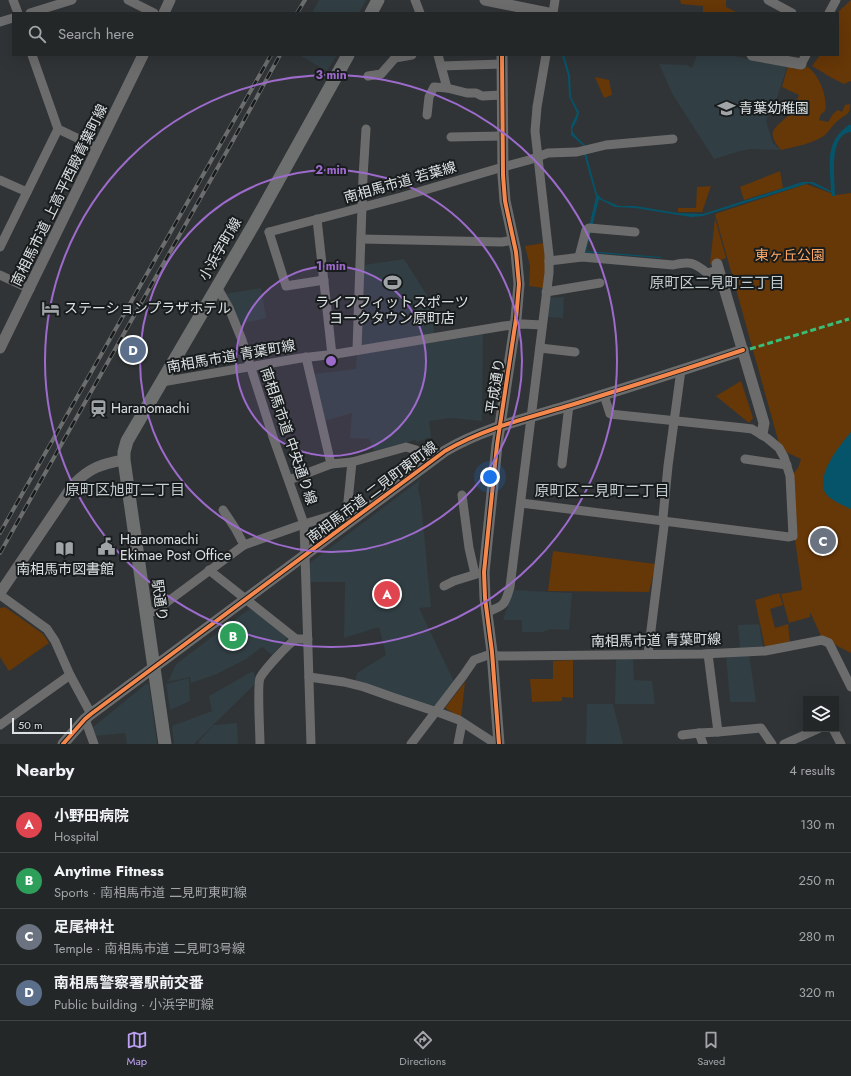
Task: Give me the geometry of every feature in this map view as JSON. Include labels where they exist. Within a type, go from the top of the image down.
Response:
[{"type":"main road","points":[[372,12],[378,0]]},
{"type":"main road","name":"小浜字町線","points":[[124,460],[124,452],[127,441],[254,224],[347,56]]},
{"type":"main road","name":"駅通り","points":[[124,460],[165,744]]},
{"type":"street","points":[[14,0],[18,12]]},
{"type":"street","points":[[33,12],[72,0]]},
{"type":"street","points":[[128,0],[152,12]]},
{"type":"street","points":[[164,12],[170,0]]},
{"type":"street","points":[[415,0],[420,12]]},
{"type":"street","points":[[485,0],[502,6],[541,12]]},
{"type":"street","points":[[553,12],[555,0]]},
{"type":"street","points":[[768,0],[790,12]]},
{"type":"street","points":[[830,12],[836,0]]},
{"type":"street","points":[[0,22],[12,18]]},
{"type":"street","points":[[0,247],[58,130],[32,56]]},
{"type":"street","name":"南相馬市道 上高平西殿青葉町線","points":[[0,346],[30,289],[143,56]]},
{"type":"street","points":[[368,76],[381,74],[395,58],[406,56]]},
{"type":"street","points":[[438,56],[447,88]]},
{"type":"street","points":[[487,612],[500,607],[503,604],[510,587],[546,292],[549,261],[535,125],[546,56]]},
{"type":"street","points":[[762,56],[803,60]]},
{"type":"street","points":[[441,66],[502,60]]},
{"type":"street","name":"平成通り","points":[[497,744],[492,655],[485,598],[480,573],[515,325],[519,284],[514,240],[505,201],[502,136],[502,60]]},
{"type":"street","points":[[427,115],[429,98],[434,87],[447,88],[467,93],[476,93],[482,96],[502,95]]},
{"type":"street","points":[[357,350],[366,129]]},
{"type":"street","points":[[58,130],[98,148]]},
{"type":"street","points":[[451,137],[502,136]]},
{"type":"street","name":"南相馬市道 若葉線","points":[[269,232],[408,195],[553,152],[577,152],[606,145],[673,139]]},
{"type":"street","points":[[0,180],[27,192]]},
{"type":"street","points":[[317,219],[332,355]]},
{"type":"street","points":[[254,224],[269,232],[286,286],[324,280]]},
{"type":"street","points":[[579,257],[586,230],[590,228],[635,232]]},
{"type":"street","points":[[361,239],[502,242],[514,240]]},
{"type":"street","points":[[549,261],[579,257],[673,265],[694,263],[707,273],[718,267],[764,423],[762,434]]},
{"type":"street","points":[[0,275],[30,289]]},
{"type":"street","points":[[546,292],[600,283]]},
{"type":"street","name":"南相馬市道 中央通り線","points":[[217,287],[235,324],[251,367],[304,524],[311,744]]},
{"type":"street","name":"南相馬市道 青葉町線","points":[[162,382],[306,357],[332,355],[515,325],[542,325]]},
{"type":"street","points":[[540,348],[575,352]]},
{"type":"street","name":"南相馬市道 二見町東町線","points":[[63,744],[88,716],[305,555],[349,515],[452,447],[476,435],[500,426],[743,350]]},
{"type":"street","points":[[306,357],[331,464]]},
{"type":"street","points":[[648,654],[680,370]]},
{"type":"street","points":[[520,503],[664,522],[789,537],[793,536],[789,472],[787,465],[778,448],[762,434],[752,429],[610,414],[604,394]]},
{"type":"street","points":[[562,464],[569,405]]},
{"type":"street","points":[[289,480],[331,464],[352,462],[406,447],[416,450],[427,464]]},
{"type":"street","points":[[745,459],[787,465]]},
{"type":"street","points":[[94,744],[88,716],[55,641],[46,629],[0,594],[73,485],[88,471],[96,467],[124,460]]},
{"type":"street","points":[[146,613],[155,611],[244,545],[304,524],[349,515],[352,462]]},
{"type":"street","points":[[444,586],[454,581],[480,573],[470,548],[462,495]]},
{"type":"street","points":[[223,510],[244,545]]},
{"type":"street","points":[[209,570],[296,639]]},
{"type":"street","points":[[260,744],[261,677],[291,642],[296,639],[308,639]]},
{"type":"street","name":"南相馬市道 青葉町線","points":[[492,655],[708,654],[765,651],[819,640],[829,643],[851,687]]},
{"type":"street","points":[[708,654],[718,732]]},
{"type":"street","points":[[410,744],[436,712],[474,660],[492,655]]},
{"type":"street","points":[[0,725],[70,675]]},
{"type":"street","points":[[309,677],[344,682],[364,687],[436,712],[458,720],[497,744]]},
{"type":"street","points":[[458,744],[462,723]]},
{"type":"street","points":[[682,735],[761,728],[772,744]]},
{"type":"street","points":[[789,743],[812,732]]},
{"type":"street","points":[[835,732],[841,744]]},
{"type":"street","points":[[699,733],[703,744]]},
{"type":"shaded area","points":[[319,0],[366,0],[360,12],[313,12]]},
{"type":"shaded area","points":[[301,56],[336,56],[327,71]]},
{"type":"shaded area","name":"青葉幼稚園","points":[[697,56],[735,56],[787,67],[775,104],[769,112],[766,121],[773,143],[780,150],[750,149],[714,159],[673,95],[659,64],[687,65],[692,68]]},
{"type":"shaded area","points":[[404,259],[428,297],[436,342],[483,334],[482,421],[451,418],[429,421],[431,437],[417,442],[415,440],[374,451],[369,439],[350,438],[352,413],[324,421],[314,374],[356,369],[364,265]]},
{"type":"shaded area","points":[[261,288],[266,318],[240,324],[225,294]]},
{"type":"shaded area","points":[[564,297],[563,318],[547,317],[548,298]]},
{"type":"shaded area","points":[[420,480],[418,489],[421,501],[431,607],[419,608],[454,682],[436,706],[432,708],[355,682],[357,673],[386,655],[379,627],[344,638],[345,582],[310,582],[311,562]]},
{"type":"shaded area","points":[[513,590],[572,593],[569,630],[550,629],[543,632],[522,632],[522,620],[503,620]]},
{"type":"shaded area","points":[[252,607],[289,636],[272,655],[262,647],[246,659],[217,674],[191,683],[190,677],[168,682],[175,666],[180,661]]},
{"type":"shaded area","points":[[759,624],[763,647],[740,648],[738,625]]},
{"type":"shaded area","points":[[749,654],[756,702],[730,702],[726,656]]},
{"type":"shaded area","points":[[616,658],[633,658],[634,680],[652,681],[655,704],[615,704]]},
{"type":"shaded area","points":[[253,671],[257,682],[194,744],[174,744],[172,726],[212,711],[209,696]]},
{"type":"shaded area","points":[[189,678],[190,701],[170,710],[166,684]]},
{"type":"shaded area","points":[[146,684],[149,684],[157,744],[127,744],[125,733],[95,736],[92,728]]},
{"type":"shaded area","points":[[587,704],[613,704],[623,744],[586,744]]},
{"type":"shaded area","points":[[237,723],[238,744],[199,744],[199,741],[214,725]]},
{"type":"green space","points":[[680,0],[726,0],[726,7],[736,12],[703,12],[703,6],[681,4]]},
{"type":"green space","points":[[851,0],[851,81],[844,84],[812,66],[819,56],[839,56],[838,12]]},
{"type":"green space","points":[[788,66],[794,69],[808,67],[816,75],[824,93],[826,105],[825,111],[821,114],[819,120],[828,122],[833,114],[838,110],[842,112],[845,105],[850,104],[850,110],[821,138],[781,150],[775,142],[773,132],[775,128],[788,116],[799,95],[782,87]]},
{"type":"green space","points":[[595,77],[609,80],[612,95],[604,98]]},
{"type":"green space","points":[[780,171],[783,188],[744,200],[740,187]]},
{"type":"green space","name":"東ヶ丘公園","points":[[806,184],[836,195],[851,193],[851,653],[822,638],[810,612],[810,617],[789,623],[781,594],[802,590],[795,539],[792,475],[798,468],[801,459],[788,453],[780,447],[715,214]]},
{"type":"green space","points":[[711,186],[702,212],[678,212],[678,208],[696,208],[697,187]]},
{"type":"green space","points":[[715,218],[726,258],[710,264]]},
{"type":"green space","points":[[544,243],[546,267],[543,288],[529,286],[530,266],[525,246]]},
{"type":"green space","points":[[741,381],[753,418],[749,423],[716,396]]},
{"type":"green space","points":[[553,551],[656,564],[649,592],[548,591]]},
{"type":"green space","points":[[779,593],[783,605],[770,609],[775,628],[788,624],[790,643],[765,647],[755,600]]},
{"type":"green space","points":[[5,607],[43,634],[49,643],[9,671],[0,657],[0,608]]},
{"type":"green space","points":[[573,660],[573,698],[562,697],[562,701],[532,702],[530,679],[553,679],[553,661]]},
{"type":"green space","points":[[465,682],[461,718],[445,708]]},
{"type":"water","points":[[562,56],[564,56],[570,75],[571,97],[579,112],[573,131],[585,147],[571,135],[571,126],[577,113],[569,96],[568,76]]},
{"type":"water","points":[[851,125],[851,132],[844,135],[839,141],[834,159],[835,196],[832,196],[832,193],[809,183],[703,216],[691,217],[635,208],[615,207],[599,199],[586,251],[661,258],[583,252],[596,197],[584,154],[586,153],[597,194],[602,199],[619,206],[635,206],[677,213],[703,214],[802,182],[813,182],[831,191],[830,155],[832,146],[841,132]]},
{"type":"water","points":[[851,432],[851,509],[829,497],[824,490],[823,482],[825,473],[834,454]]},
{"type":"railway","points":[[298,12],[305,0]]},
{"type":"railway","points":[[0,533],[270,56]]},
{"type":"railway","points":[[0,553],[279,56]]},
{"type":"marked path","points":[[750,349],[849,319]]},
{"type":"cycle path","points":[[499,744],[492,652],[485,598],[484,572],[497,445],[516,319],[519,284],[516,252],[505,201],[503,175],[502,56]]},
{"type":"cycle path","points":[[63,744],[91,714],[445,451],[475,436],[506,424],[571,405],[743,350]]},
{"type":"place","name":"青葉幼稚園","points":[[726,108]]},
{"type":"place","name":"ライフフィットスポーツ ヨークタウン原町店","points":[[392,282]]},
{"type":"place","name":"ステーションプラザホテル","points":[[51,308]]},
{"type":"place","name":"南相馬警察署駅前交番","points":[[133,350]]},
{"type":"place","name":"Haranomachi","points":[[98,408]]},
{"type":"place","name":"足尾神社","points":[[823,541]]},
{"type":"place","name":"Haranomachi Ekimae Post Office","points":[[107,547]]},
{"type":"place","name":"南相馬市図書館","points":[[65,549]]},
{"type":"place","name":"小野田病院","points":[[387,594]]},
{"type":"place","name":"Anytime Fitness","points":[[233,636]]},
{"type":"district","name":"原町区二見町三丁目","points":[[717,283]]},
{"type":"district","name":"原町区旭町二丁目","points":[[125,490]]},
{"type":"district","name":"原町区二見町二丁目","points":[[602,491]]}]
